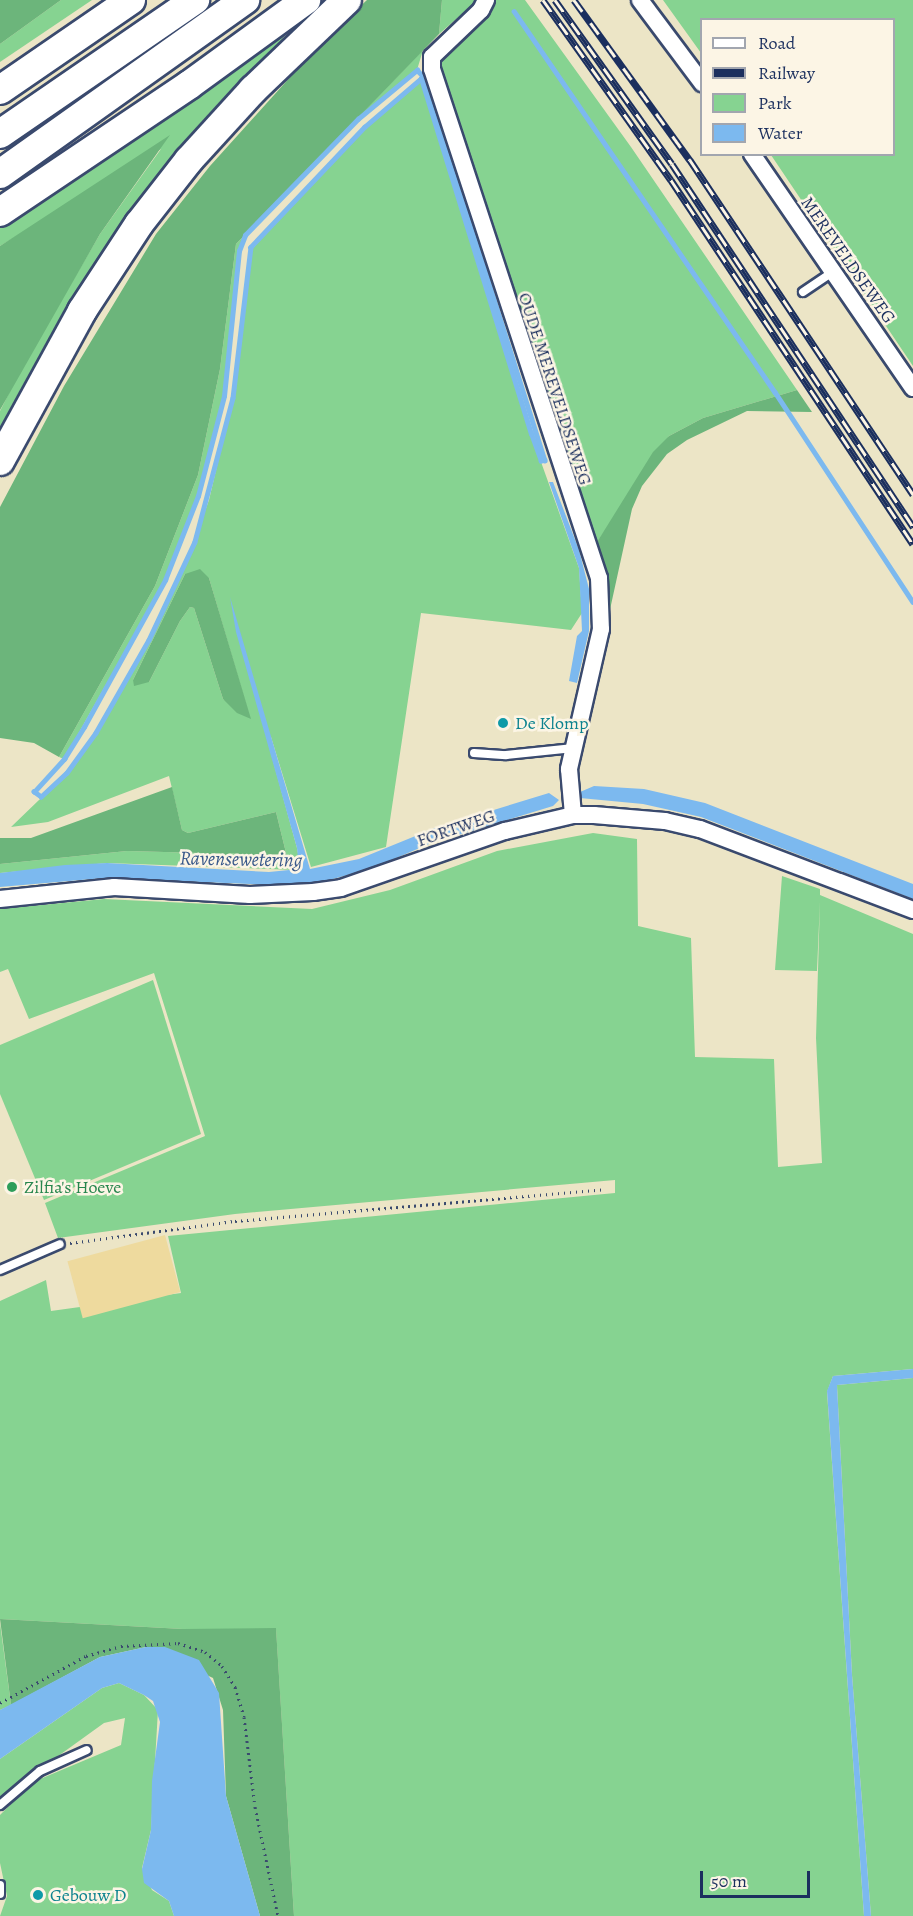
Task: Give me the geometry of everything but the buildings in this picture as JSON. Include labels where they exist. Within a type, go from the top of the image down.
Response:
[{"type":"highway","points":[[0,90],[131,0]]},
{"type":"highway","points":[[0,134],[195,0]]},
{"type":"highway","points":[[0,174],[245,0]]},
{"type":"highway","points":[[0,212],[189,85],[306,0]]},
{"type":"highway","points":[[0,461],[82,311],[139,224],[189,160],[253,90],[347,0]]},
{"type":"street","name":"OUDE MEREVELDSEWEG","points":[[486,0],[481,10],[432,57],[432,69],[599,578],[601,629],[574,748],[568,788],[573,815]]},
{"type":"street","points":[[640,0],[700,80]]},
{"type":"street","name":"MEREVELDSEWEG","points":[[753,156],[831,273],[913,386]]},
{"type":"street","name":"FORTWEG","points":[[0,899],[114,887],[250,895],[323,891],[363,881],[505,831],[573,815],[620,816],[700,830],[913,910]]},
{"type":"lane","points":[[804,292],[831,273]]},
{"type":"lane","points":[[474,753],[506,755],[574,748]]},
{"type":"lane","points":[[0,1270],[60,1244]]},
{"type":"lane","points":[[0,1805],[40,1771],[87,1750]]},
{"type":"lane","points":[[0,1885],[0,1894]]},
{"type":"path","points":[[60,1244],[235,1221],[605,1189]]},
{"type":"path","points":[[0,1703],[86,1656],[121,1646],[178,1643],[205,1652],[222,1666],[235,1687],[244,1717],[255,1807],[278,1916]]},
{"type":"green space","points":[[0,0],[61,0],[0,44]]},
{"type":"green space","points":[[61,0],[92,0],[0,62],[0,44]]},
{"type":"green space","points":[[367,0],[442,0],[439,34],[236,244],[220,369],[198,475],[155,586],[59,757],[34,743],[0,738],[0,507],[64,386],[156,234],[210,166],[320,44]]},
{"type":"green space","points":[[442,0],[478,0],[439,34]]},
{"type":"green space","points":[[496,0],[525,0],[631,147],[797,390],[703,418],[669,436],[594,547],[439,66],[443,56],[487,15]]},
{"type":"green space","points":[[663,0],[913,0],[913,366],[772,156],[895,156],[895,18],[700,18],[700,52]]},
{"type":"green space","points":[[300,18],[246,82],[0,445],[0,411],[19,373],[100,234],[161,149],[0,246],[0,225]]},
{"type":"green space","points":[[423,50],[417,70],[358,119],[245,235],[239,251],[224,396],[198,496],[165,580],[64,759],[59,757],[155,586],[198,475],[220,369],[236,244]]},
{"type":"green space","points":[[421,79],[531,434],[579,568],[582,613],[571,630],[421,613],[386,847],[311,867],[271,737],[267,739],[297,848],[300,865],[297,870],[107,863],[0,873],[0,864],[127,851],[202,853],[210,858],[229,859],[230,853],[288,861],[276,812],[188,833],[182,830],[169,776],[48,822],[11,827],[67,773],[96,733],[136,665],[189,556],[209,500],[233,398],[251,247],[365,127]],"holes":[[[185,574],[209,578],[250,718],[223,699],[194,608],[190,607],[180,621],[149,682],[133,680]]]},
{"type":"green space","points":[[170,135],[100,234],[0,410],[0,246]]},
{"type":"green space","points":[[797,390],[812,412],[747,411],[687,440],[667,454],[642,486],[632,509],[602,646],[594,547],[653,452],[669,436],[703,418]]},
{"type":"green space","points":[[200,569],[209,578],[251,719],[237,713],[223,699],[194,608],[190,607],[180,621],[149,682],[134,686],[133,680],[185,574]]},
{"type":"green space","points":[[172,787],[182,830],[188,833],[276,812],[288,861],[230,853],[229,859],[210,858],[202,853],[127,851],[0,864],[0,838],[31,838]]},
{"type":"green space","points":[[593,833],[637,839],[638,926],[691,938],[695,1057],[774,1059],[778,1167],[822,1163],[816,1038],[820,901],[817,971],[775,970],[782,876],[820,889],[820,895],[913,934],[913,1369],[833,1376],[827,1392],[864,1916],[294,1916],[276,1629],[183,1629],[0,1619],[0,1301],[46,1280],[51,1311],[181,1293],[168,1236],[615,1193],[615,1180],[235,1214],[58,1238],[45,1203],[205,1136],[154,973],[29,1019],[8,969],[0,972],[0,909],[104,899],[312,909],[390,890],[497,851]]},
{"type":"green space","points":[[153,980],[201,1134],[44,1200],[0,1094],[0,1045]]},
{"type":"green space","points":[[913,1378],[913,1916],[871,1916],[852,1675],[837,1385]]},
{"type":"green space","points":[[0,1619],[183,1629],[276,1628],[294,1916],[260,1916],[226,1796],[223,1710],[213,1678],[146,1647],[100,1657],[11,1705]]},
{"type":"green space","points":[[0,1623],[11,1705],[0,1710]]},
{"type":"green space","points":[[119,1683],[144,1695],[158,1710],[151,1830],[142,1868],[152,1890],[169,1901],[174,1916],[0,1916],[7,1896],[0,1863],[0,1815],[33,1782],[121,1745],[125,1718],[104,1723],[0,1798],[0,1759],[102,1688]]},
{"type":"sand","points":[[165,1235],[180,1292],[83,1318],[67,1261]]},
{"type":"water","points":[[549,482],[553,482],[579,550],[589,589],[589,631],[577,683],[569,681],[577,636],[582,631],[579,568]]},
{"type":"water","points":[[230,597],[310,869],[359,859],[435,828],[549,793],[559,800],[553,806],[429,844],[373,868],[322,882],[271,885],[104,878],[0,887],[0,873],[65,865],[107,863],[269,872],[299,869],[297,848],[236,632]]},
{"type":"water","points":[[594,786],[644,789],[705,803],[913,884],[913,899],[701,817],[643,804],[580,798],[580,792]]},
{"type":"water","points":[[913,1369],[913,1378],[837,1385],[852,1675],[871,1916],[864,1916],[827,1391],[833,1376]]},
{"type":"water","points":[[146,1647],[165,1647],[199,1660],[219,1693],[226,1796],[260,1916],[174,1916],[169,1901],[144,1883],[142,1869],[151,1830],[152,1781],[160,1722],[153,1701],[144,1695],[119,1683],[102,1688],[0,1759],[0,1710],[100,1657]]},
{"type":"waterway","points":[[514,11],[775,392],[913,602]]},
{"type":"waterway","points":[[417,70],[424,77],[545,460],[541,461],[531,434],[421,79],[365,127],[251,247],[233,398],[195,542],[149,640],[96,733],[67,773],[41,797],[34,792],[64,759],[84,727],[165,580],[198,496],[224,396],[239,251],[245,235],[358,119],[417,70]]},
{"type":"railway","points":[[543,0],[671,180],[913,544]]},
{"type":"railway","points":[[555,0],[672,164],[913,527]]},
{"type":"railway","points":[[574,0],[690,160],[913,495]]},
{"type":"place","name":"De Klomp","points":[[503,723]]},
{"type":"place","name":"Zilfia's Hoeve","points":[[12,1187]]},
{"type":"place","name":"Gebouw D","points":[[38,1895]]},
{"type":"water label","name":"Ravensewetering","points":[[241,859]]}]
